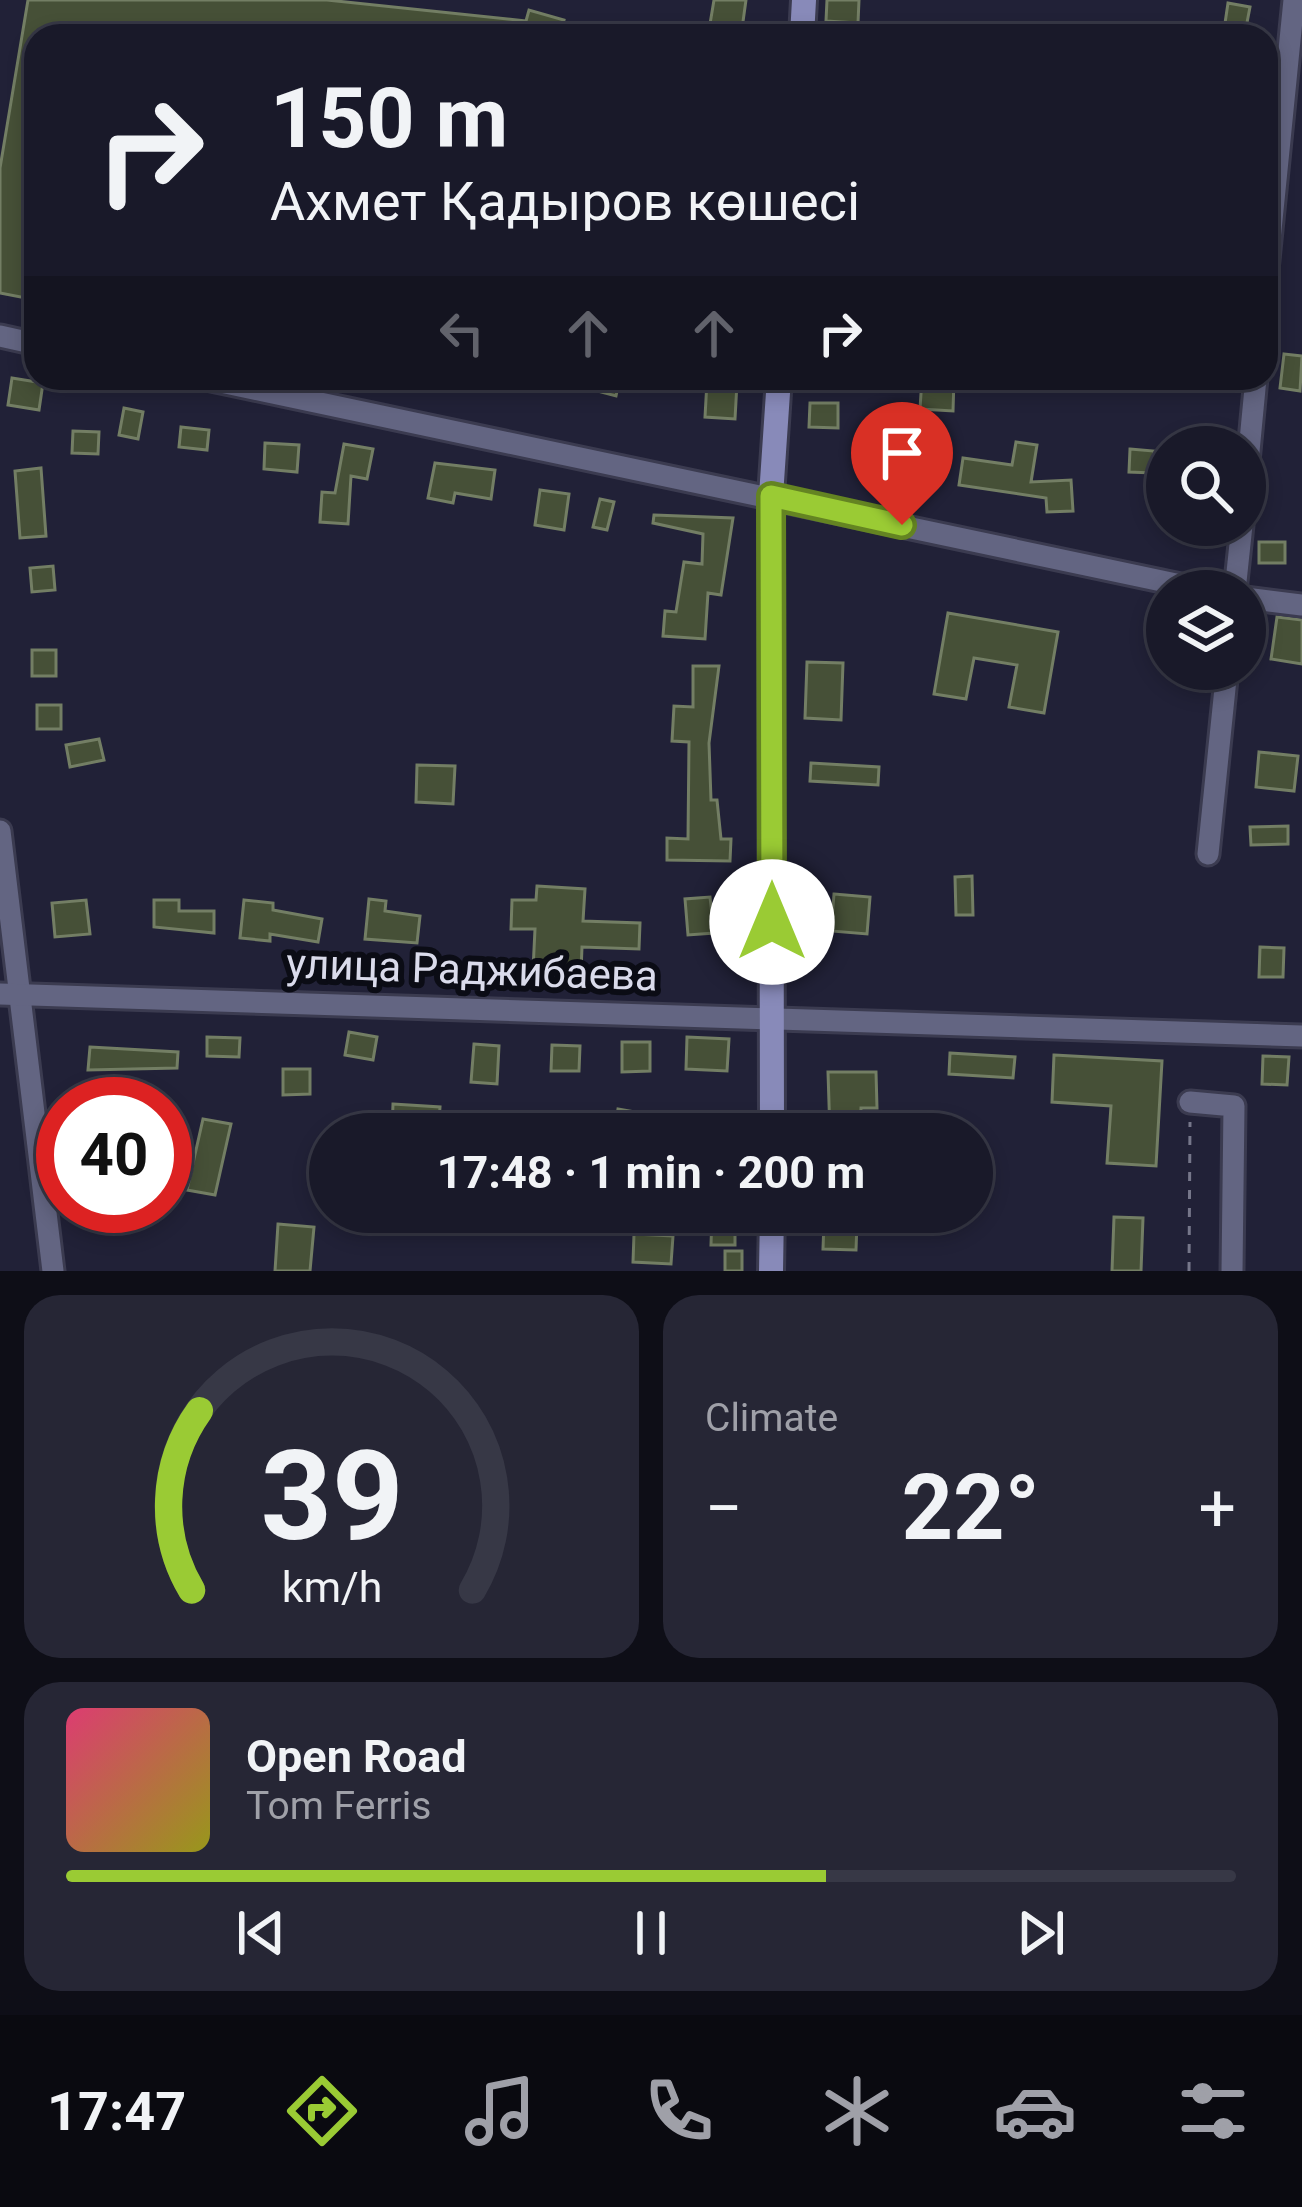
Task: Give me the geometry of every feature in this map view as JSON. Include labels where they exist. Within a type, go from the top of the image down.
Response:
[{"type":"street","points":[[1278,160],[1294,0]]},
{"type":"street","points":[[260,390],[1146,577]]},
{"type":"street","points":[[772,1113],[771,496],[778,390]]},
{"type":"street","points":[[1251,426],[1255,390]]},
{"type":"street","points":[[1266,601],[1302,605]]},
{"type":"street","points":[[1208,854],[1225,690]]},
{"type":"street","points":[[0,831],[11,994],[53,1271]]},
{"type":"street","name":"улица Раджибаева","points":[[11,994],[1302,1036]]},
{"type":"street","points":[[1190,1102],[1234,1106],[1232,1271]]},
{"type":"street","points":[[771,1271],[772,1233]]},
{"type":"path","points":[[1189,1271],[1190,1102]]},
{"type":"building","points":[[28,0],[327,0],[526,21],[529,10],[564,20],[563,24],[24,24]]},
{"type":"building","points":[[714,0],[746,0],[743,24],[710,24]]},
{"type":"building","points":[[827,0],[859,0],[858,23],[826,21]]},
{"type":"building","points":[[1228,3],[1250,7],[1247,24],[1225,24]]},
{"type":"building","points":[[24,24],[24,298],[0,293],[0,168]]},
{"type":"building","points":[[1284,354],[1302,356],[1300,391],[1280,388]]},
{"type":"building","points":[[12,378],[24,380],[24,390],[42,390],[39,410],[8,405]]},
{"type":"building","points":[[706,390],[737,390],[735,419],[705,417]]},
{"type":"building","points":[[921,390],[954,390],[953,411],[920,409]]},
{"type":"building","points":[[810,403],[838,403],[838,428],[809,427]]},
{"type":"building","points":[[124,408],[143,412],[138,439],[119,435]]},
{"type":"building","points":[[181,427],[209,430],[207,450],[179,447]]},
{"type":"building","points":[[73,431],[99,432],[98,454],[72,453]]},
{"type":"building","points":[[1016,442],[1037,445],[1031,482],[1071,480],[1073,511],[1047,512],[1046,498],[959,485],[963,458],[1012,465]]},
{"type":"building","points":[[265,443],[299,445],[297,472],[264,469]]},
{"type":"building","points":[[344,444],[373,449],[367,479],[351,476],[348,524],[320,522],[322,492],[335,493]]},
{"type":"building","points":[[880,445],[912,447],[911,472],[878,469]]},
{"type":"building","points":[[1130,449],[1146,450],[1146,473],[1129,472]]},
{"type":"building","points":[[435,463],[495,470],[491,499],[455,493],[453,503],[428,498]]},
{"type":"building","points":[[41,468],[46,536],[20,538],[15,471]]},
{"type":"building","points":[[540,490],[569,494],[564,530],[535,525]]},
{"type":"building","points":[[600,499],[614,502],[607,530],[593,527]]},
{"type":"building","points":[[654,515],[733,518],[721,595],[708,593],[705,639],[663,636],[665,611],[676,612],[684,562],[702,564],[703,534],[653,523]]},
{"type":"building","points":[[1285,542],[1285,563],[1259,563],[1259,546]]},
{"type":"building","points":[[53,566],[55,590],[32,592],[30,568]]},
{"type":"building","points":[[948,613],[1058,632],[1044,713],[1009,707],[1017,665],[974,658],[966,699],[934,694]]},
{"type":"building","points":[[1277,617],[1302,620],[1302,664],[1271,659]]},
{"type":"building","points":[[32,650],[56,650],[56,676],[32,676]]},
{"type":"building","points":[[807,662],[843,663],[841,720],[805,718]]},
{"type":"building","points":[[693,666],[719,666],[709,743],[711,800],[717,800],[721,839],[731,839],[730,861],[667,860],[667,838],[688,839],[689,742],[672,741],[674,706],[693,707]]},
{"type":"building","points":[[37,705],[61,705],[61,729],[37,729]]},
{"type":"building","points":[[99,739],[104,760],[70,767],[66,745]]},
{"type":"building","points":[[1259,752],[1298,756],[1294,791],[1256,787]]},
{"type":"building","points":[[811,763],[879,767],[878,785],[810,781]]},
{"type":"building","points":[[417,765],[455,766],[453,804],[416,802]]},
{"type":"building","points":[[1288,826],[1288,844],[1251,845],[1250,827]]},
{"type":"building","points":[[972,876],[973,915],[956,915],[955,877]]},
{"type":"building","points":[[537,886],[585,889],[583,921],[640,923],[639,949],[582,947],[581,972],[533,970],[535,929],[511,929],[512,900],[536,900]]},
{"type":"building","points":[[834,894],[870,897],[867,934],[831,931]]},
{"type":"building","points":[[710,897],[714,933],[688,935],[685,899]]},
{"type":"building","points":[[369,899],[386,901],[385,911],[420,916],[417,943],[365,939]]},
{"type":"building","points":[[86,900],[90,934],[55,937],[52,903]]},
{"type":"building","points":[[154,900],[179,900],[179,911],[214,911],[214,933],[154,927]]},
{"type":"building","points":[[244,900],[273,903],[273,910],[322,919],[318,942],[270,934],[270,941],[240,938]]},
{"type":"building","points":[[1260,947],[1284,948],[1283,977],[1259,977]]},
{"type":"building","points":[[349,1032],[377,1037],[373,1060],[345,1055]]},
{"type":"building","points":[[207,1037],[240,1038],[239,1057],[207,1056]]},
{"type":"building","points":[[687,1037],[729,1039],[727,1071],[686,1069]]},
{"type":"building","points":[[622,1042],[650,1042],[650,1071],[622,1072]]},
{"type":"building","points":[[474,1044],[499,1046],[497,1084],[471,1082]]},
{"type":"building","points":[[552,1045],[580,1046],[579,1071],[551,1071]]},
{"type":"building","points":[[90,1047],[178,1052],[177,1068],[88,1070]]},
{"type":"building","points":[[950,1053],[1015,1057],[1013,1078],[949,1074]]},
{"type":"building","points":[[1054,1055],[1162,1061],[1156,1166],[1107,1163],[1111,1106],[1052,1102]]},
{"type":"building","points":[[1263,1056],[1289,1057],[1287,1085],[1262,1084]]},
{"type":"building","points":[[283,1069],[310,1069],[310,1094],[283,1095]]},
{"type":"building","points":[[828,1072],[876,1072],[877,1108],[829,1113]]},
{"type":"building","points":[[393,1104],[440,1107],[440,1113],[393,1113]]},
{"type":"building","points":[[203,1119],[231,1124],[215,1195],[192,1191]]},
{"type":"building","points":[[1114,1217],[1143,1218],[1141,1271],[1112,1271]]},
{"type":"building","points":[[278,1224],[309,1227],[309,1233],[313,1233],[310,1271],[275,1271]]},
{"type":"building","points":[[711,1233],[735,1233],[735,1245],[711,1245]]},
{"type":"building","points":[[824,1233],[857,1233],[856,1250],[823,1249]]},
{"type":"building","points":[[634,1234],[673,1236],[671,1264],[633,1262]]},
{"type":"building","points":[[725,1251],[742,1251],[742,1271],[725,1271]]},
{"type":"route","points":[[772,922],[771,496],[902,525]]}]
